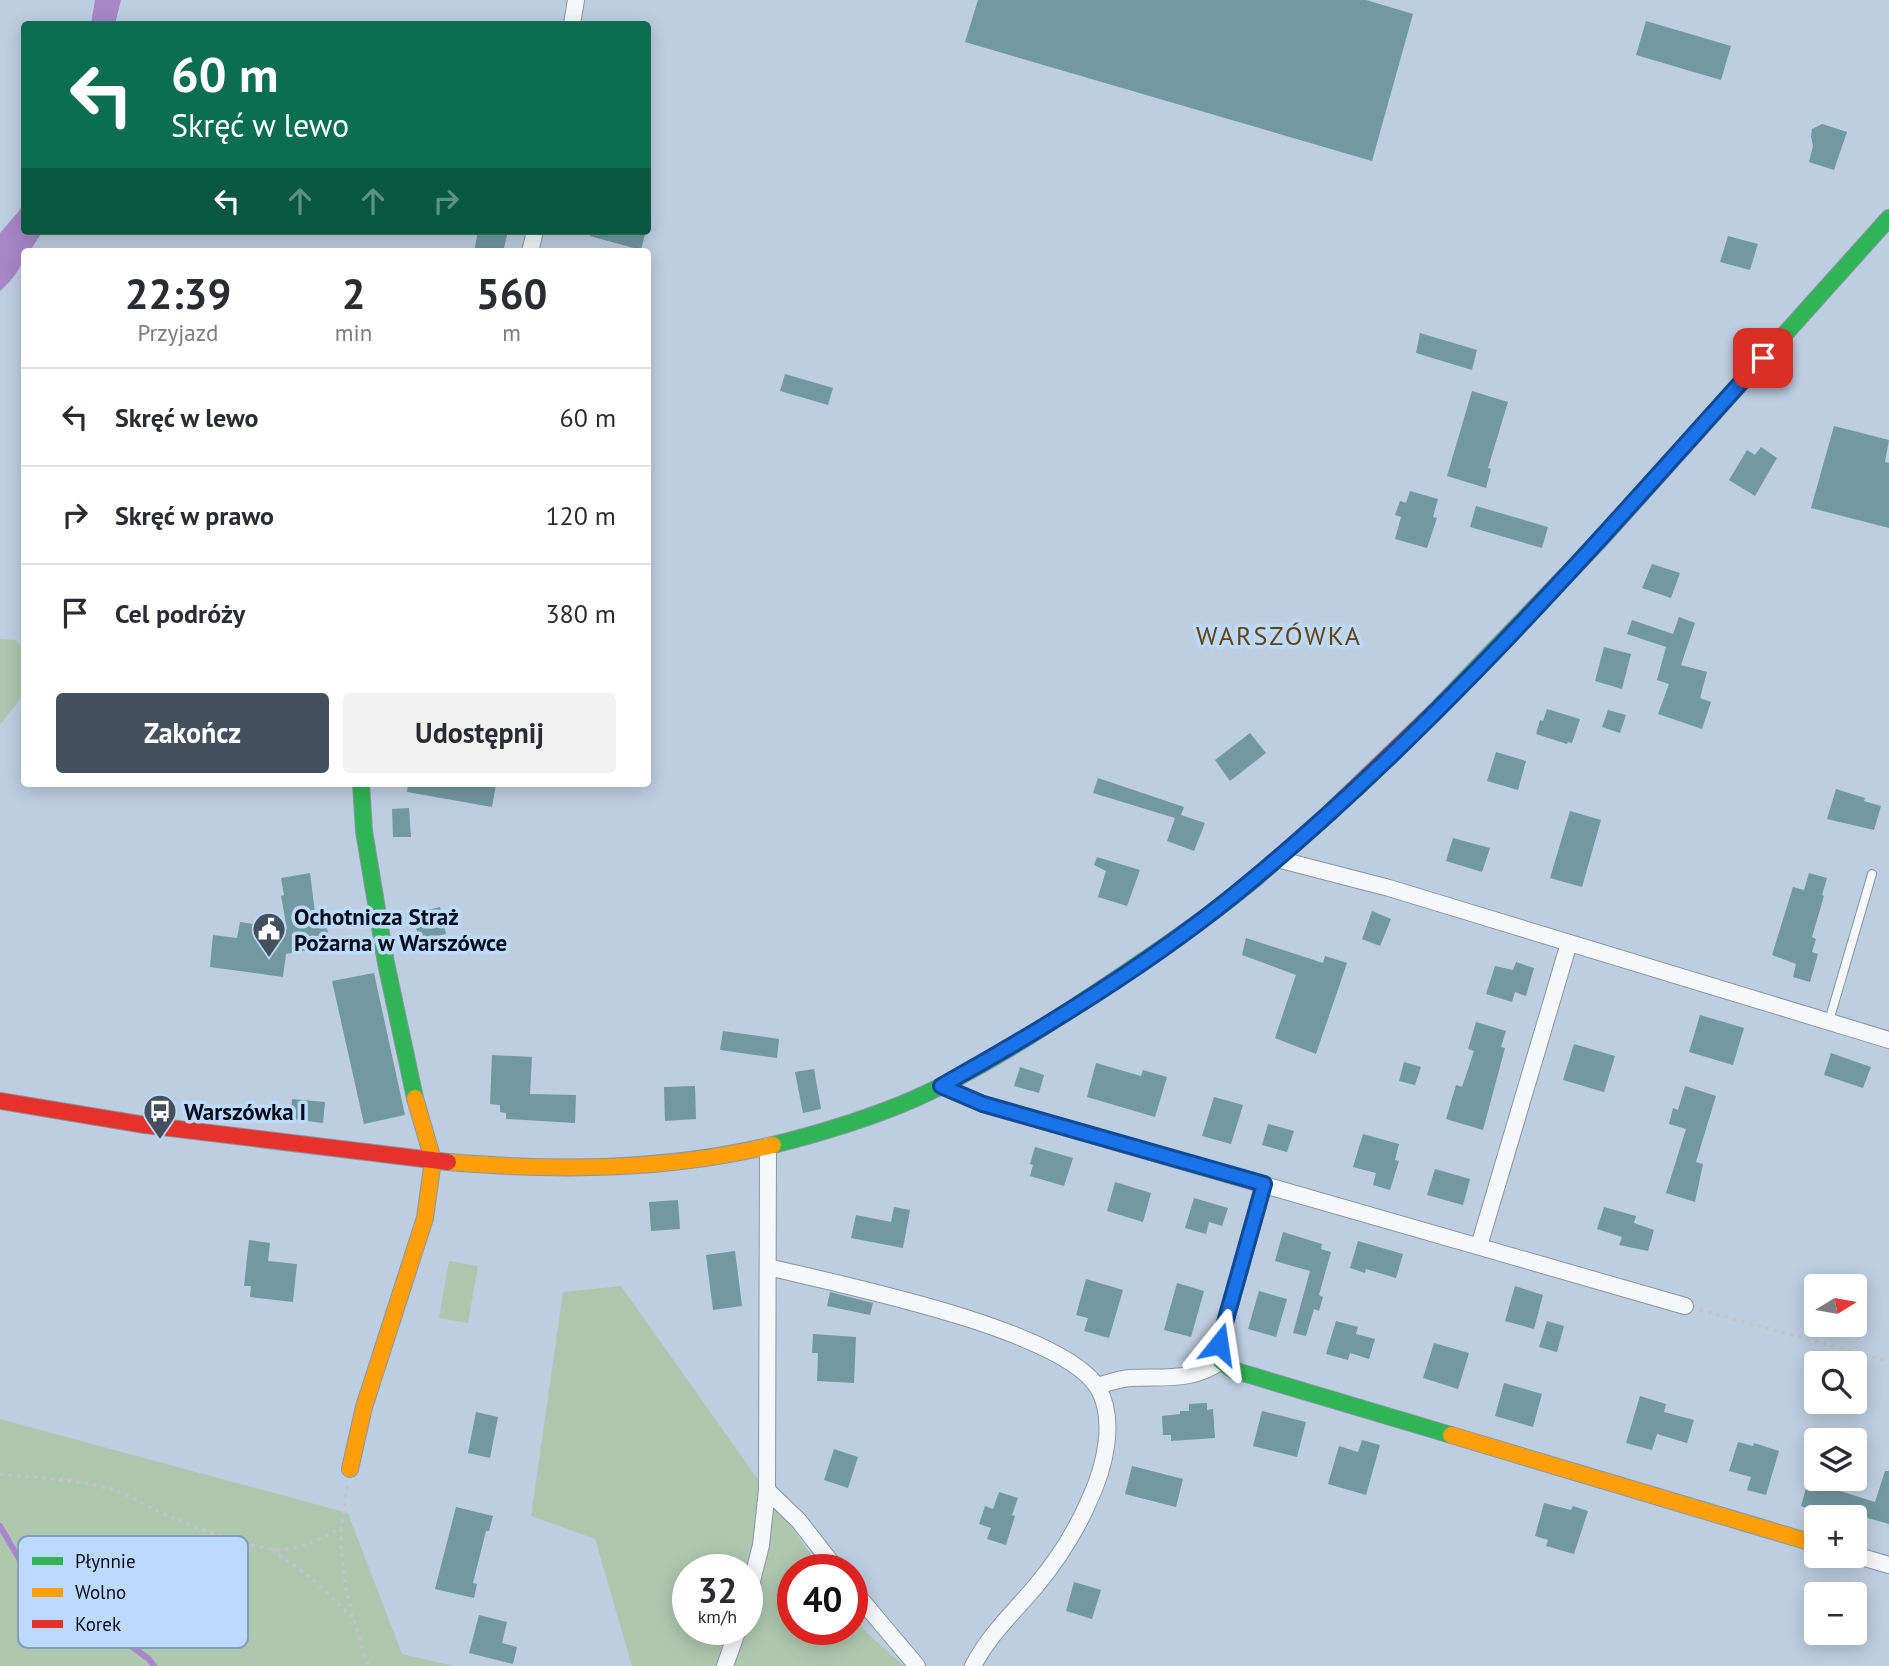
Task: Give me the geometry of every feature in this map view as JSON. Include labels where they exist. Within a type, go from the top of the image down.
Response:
[{"type":"street","points":[[572,21],[576,0]]},
{"type":"street","points":[[0,1101],[90,1118],[433,1160],[544,1170],[599,1170],[655,1166],[768,1146],[857,1120],[941,1086],[1118,978],[1232,897],[1366,778],[1547,598],[1889,218]]},
{"type":"street","points":[[350,1469],[364,1407],[425,1218],[433,1160],[411,1083],[386,963],[364,831],[361,787]]},
{"type":"street","points":[[1277,859],[1370,883],[1889,1040]]},
{"type":"street","points":[[1479,1246],[1569,943]]},
{"type":"street","points":[[941,1086],[983,1104],[1685,1306]]},
{"type":"street","points":[[759,1554],[768,1490],[768,1146]]},
{"type":"street","points":[[1264,1184],[1219,1344],[1221,1361],[1233,1370],[1804,1540]]},
{"type":"street","points":[[768,1267],[899,1299],[980,1323],[1056,1353],[1086,1373],[1104,1399],[1107,1432],[1097,1483],[1089,1502],[1049,1569],[988,1640],[973,1666]]},
{"type":"street","points":[[1097,1386],[1126,1378],[1192,1376],[1221,1361]]},
{"type":"street","points":[[768,1490],[799,1521],[825,1554]]},
{"type":"street","points":[[1867,1559],[1889,1565]]},
{"type":"street","points":[[868,1608],[917,1666]]},
{"type":"street","points":[[725,1666],[732,1645]]},
{"type":"lane","points":[[1829,1021],[1872,874]]},
{"type":"path","points":[[1685,1306],[1889,1361]]},
{"type":"path","points":[[350,1469],[342,1528],[343,1566],[368,1666]]},
{"type":"path","points":[[0,1474],[112,1489],[166,1515],[225,1536]]},
{"type":"path","points":[[248,1543],[286,1550],[342,1528]]},
{"type":"path","points":[[271,1549],[310,1577],[354,1618]]},
{"type":"green space","points":[[0,639],[15,640],[21,645],[21,698],[0,725]]},
{"type":"green space","points":[[449,1261],[478,1266],[468,1323],[439,1318]]},
{"type":"green space","points":[[621,1286],[811,1554],[777,1554],[777,1645],[868,1645],[868,1634],[904,1666],[632,1666],[595,1539],[531,1516],[563,1292]]},
{"type":"green space","points":[[0,1419],[348,1513],[402,1654],[454,1666],[0,1666]]},
{"type":"shaded area","points":[[95,0],[121,0],[116,21],[92,21]]},
{"type":"shaded area","points":[[21,207],[21,235],[40,235],[32,248],[21,248],[19,268],[0,291],[0,233]]},
{"type":"building","points":[[978,0],[1366,0],[1413,14],[1372,161],[965,42]]},
{"type":"building","points":[[1646,21],[1731,46],[1721,80],[1636,55]]},
{"type":"building","points":[[1822,124],[1847,132],[1834,170],[1809,162],[1813,146],[1812,129]]},
{"type":"building","points":[[477,235],[507,235],[504,248],[475,248]]},
{"type":"building","points":[[590,235],[645,235],[642,248]]},
{"type":"building","points":[[1728,236],[1758,244],[1750,270],[1720,262]]},
{"type":"building","points":[[1420,333],[1477,350],[1472,370],[1416,353]]},
{"type":"building","points":[[785,374],[833,388],[828,405],[780,391]]},
{"type":"building","points":[[1472,391],[1508,402],[1488,468],[1491,469],[1486,488],[1447,476]]},
{"type":"building","points":[[1834,426],[1889,440],[1885,462],[1889,463],[1889,528],[1811,508]]},
{"type":"building","points":[[1761,447],[1777,458],[1755,496],[1729,480],[1747,450],[1755,455]]},
{"type":"building","points":[[1410,491],[1438,499],[1433,517],[1437,518],[1427,548],[1395,539],[1401,517],[1395,515],[1400,501],[1406,503]]},
{"type":"building","points":[[1476,506],[1548,527],[1542,548],[1470,527]]},
{"type":"building","points":[[1652,564],[1680,573],[1671,598],[1642,588]]},
{"type":"building","points":[[1679,617],[1695,623],[1681,665],[1707,672],[1700,698],[1711,702],[1702,729],[1658,714],[1669,684],[1657,680],[1666,647],[1627,634],[1632,620],[1673,634]]},
{"type":"building","points":[[1604,647],[1631,654],[1622,689],[1595,681]]},
{"type":"building","points":[[1547,709],[1580,719],[1572,743],[1567,744],[1536,734]]},
{"type":"building","points":[[1608,710],[1626,715],[1620,733],[1602,727]]},
{"type":"building","points":[[1250,733],[1266,753],[1230,781],[1215,760]]},
{"type":"building","points":[[1496,752],[1526,761],[1518,790],[1487,781]]},
{"type":"building","points":[[1098,778],[1184,807],[1181,815],[1205,823],[1194,851],[1167,841],[1175,818],[1093,793]]},
{"type":"building","points":[[408,787],[495,787],[492,807],[407,792]]},
{"type":"building","points":[[1836,789],[1881,806],[1874,830],[1827,819]]},
{"type":"building","points":[[409,808],[411,837],[393,837],[392,809]]},
{"type":"building","points":[[1570,811],[1601,820],[1582,887],[1550,878]]},
{"type":"building","points":[[1453,838],[1490,848],[1482,872],[1446,861]]},
{"type":"building","points":[[1097,857],[1140,870],[1127,906],[1098,897],[1106,871],[1094,865]]},
{"type":"building","points":[[310,873],[316,921],[325,920],[331,946],[286,954],[283,977],[210,967],[213,935],[237,938],[240,922],[287,929],[281,896],[284,895],[281,878]]},
{"type":"building","points":[[1809,873],[1827,878],[1812,937],[1816,939],[1812,952],[1818,954],[1810,982],[1793,977],[1796,964],[1772,955],[1793,887],[1804,890]]},
{"type":"building","points":[[440,907],[446,934],[419,940],[413,913]]},
{"type":"building","points":[[1372,911],[1391,919],[1380,946],[1362,939]]},
{"type":"building","points":[[1246,938],[1323,963],[1325,956],[1347,963],[1316,1054],[1275,1038],[1296,975],[1242,955]]},
{"type":"building","points":[[1516,962],[1534,968],[1526,996],[1515,992],[1512,1002],[1486,994],[1495,966],[1513,970]]},
{"type":"building","points":[[374,973],[405,1115],[364,1124],[332,981]]},
{"type":"building","points":[[1700,1015],[1744,1028],[1733,1065],[1689,1052]]},
{"type":"building","points":[[1476,1022],[1506,1031],[1501,1047],[1505,1048],[1483,1130],[1446,1119],[1456,1085],[1462,1087],[1474,1051],[1468,1049]]},
{"type":"building","points":[[723,1031],[779,1039],[777,1058],[720,1050]]},
{"type":"building","points":[[1574,1044],[1615,1056],[1604,1092],[1563,1080]]},
{"type":"building","points":[[1831,1053],[1871,1067],[1863,1088],[1824,1075]]},
{"type":"building","points":[[492,1055],[532,1057],[530,1094],[576,1095],[575,1123],[506,1119],[506,1113],[500,1112],[500,1105],[490,1104]]},
{"type":"building","points":[[1404,1062],[1421,1067],[1415,1085],[1399,1081]]},
{"type":"building","points":[[1096,1063],[1141,1076],[1143,1070],[1167,1077],[1155,1117],[1087,1097]]},
{"type":"building","points":[[1020,1067],[1044,1075],[1039,1093],[1014,1086]]},
{"type":"building","points":[[814,1069],[821,1109],[803,1113],[795,1072]]},
{"type":"building","points":[[695,1086],[696,1119],[665,1121],[664,1087]]},
{"type":"building","points":[[1685,1086],[1716,1096],[1696,1162],[1703,1164],[1695,1202],[1666,1193],[1686,1129],[1669,1124],[1673,1108],[1678,1110]]},
{"type":"building","points":[[1214,1097],[1243,1105],[1231,1144],[1202,1136]]},
{"type":"building","points":[[292,1099],[325,1102],[323,1123],[291,1119]]},
{"type":"building","points":[[1268,1124],[1294,1131],[1287,1152],[1262,1145]]},
{"type":"building","points":[[1363,1134],[1399,1144],[1395,1160],[1399,1161],[1390,1190],[1373,1185],[1376,1173],[1353,1167]]},
{"type":"building","points":[[1035,1147],[1073,1158],[1064,1186],[1030,1176]]},
{"type":"building","points":[[1435,1169],[1470,1179],[1463,1205],[1427,1195]]},
{"type":"building","points":[[1115,1182],[1151,1193],[1143,1222],[1107,1211]]},
{"type":"building","points":[[1194,1198],[1228,1208],[1222,1226],[1209,1222],[1206,1234],[1185,1228]]},
{"type":"building","points":[[678,1200],[680,1229],[651,1231],[649,1202]]},
{"type":"building","points":[[894,1207],[910,1210],[903,1248],[851,1238],[856,1215],[891,1222]]},
{"type":"building","points":[[1604,1207],[1636,1216],[1634,1223],[1654,1230],[1648,1251],[1619,1245],[1622,1237],[1597,1229]]},
{"type":"building","points":[[1283,1232],[1322,1244],[1321,1249],[1331,1252],[1319,1295],[1323,1297],[1319,1311],[1314,1309],[1306,1336],[1293,1333],[1310,1271],[1275,1261]]},
{"type":"building","points":[[249,1240],[270,1243],[268,1261],[297,1264],[293,1302],[250,1297],[251,1286],[244,1286]]},
{"type":"building","points":[[1358,1241],[1403,1254],[1396,1278],[1366,1269],[1365,1273],[1350,1268]]},
{"type":"building","points":[[735,1251],[742,1306],[713,1310],[706,1255]]},
{"type":"building","points":[[1086,1279],[1123,1290],[1109,1338],[1084,1331],[1088,1318],[1076,1315]]},
{"type":"building","points":[[1177,1283],[1204,1291],[1191,1337],[1164,1330]]},
{"type":"building","points":[[1515,1286],[1543,1295],[1534,1329],[1505,1321]]},
{"type":"building","points":[[1259,1291],[1287,1299],[1276,1337],[1248,1329]]},
{"type":"building","points":[[830,1292],[873,1303],[870,1315],[827,1306]]},
{"type":"building","points":[[1336,1321],[1358,1327],[1356,1334],[1375,1339],[1369,1359],[1350,1353],[1348,1360],[1326,1354]]},
{"type":"building","points":[[1547,1321],[1564,1326],[1557,1352],[1539,1347]]},
{"type":"building","points":[[813,1334],[856,1337],[854,1383],[817,1381],[818,1353],[812,1353]]},
{"type":"building","points":[[1434,1343],[1469,1353],[1458,1389],[1423,1378]]},
{"type":"building","points":[[1504,1383],[1542,1394],[1533,1427],[1495,1416]]},
{"type":"building","points":[[1640,1396],[1666,1404],[1664,1412],[1694,1420],[1687,1443],[1657,1434],[1652,1450],[1626,1443]]},
{"type":"building","points":[[1207,1403],[1207,1410],[1213,1409],[1215,1438],[1171,1441],[1171,1435],[1163,1435],[1162,1416],[1189,1411],[1189,1404]]},
{"type":"building","points":[[1262,1411],[1306,1422],[1297,1457],[1253,1446]]},
{"type":"building","points":[[476,1412],[498,1417],[490,1458],[468,1453]]},
{"type":"building","points":[[1362,1440],[1380,1445],[1366,1495],[1328,1484],[1339,1446],[1358,1452]]},
{"type":"building","points":[[1738,1442],[1753,1446],[1754,1443],[1779,1451],[1766,1495],[1747,1490],[1751,1477],[1729,1471]]},
{"type":"building","points":[[834,1449],[858,1457],[848,1488],[824,1480]]},
{"type":"building","points":[[1132,1466],[1183,1479],[1176,1507],[1125,1494]]},
{"type":"building","points":[[1885,1471],[1889,1471],[1889,1524],[1867,1518],[1867,1505],[1801,1506],[1805,1491],[1840,1491],[1875,1502]]},
{"type":"building","points":[[999,1492],[1018,1498],[1006,1545],[987,1539],[991,1528],[979,1524],[985,1506],[993,1509]]},
{"type":"building","points":[[1544,1503],[1571,1510],[1573,1506],[1588,1511],[1574,1554],[1546,1546],[1548,1540],[1535,1536]]},
{"type":"building","points":[[456,1507],[493,1516],[489,1531],[486,1531],[473,1583],[477,1584],[474,1598],[435,1589]]},
{"type":"building","points":[[1074,1582],[1101,1590],[1092,1619],[1066,1611]]},
{"type":"building","points":[[479,1615],[507,1622],[502,1643],[517,1647],[513,1664],[469,1653]]},
{"type":"waterway","points":[[0,1526],[18,1557]]},
{"type":"waterway","points":[[134,1648],[154,1666]]},
{"type":"traffic: fast","points":[[1434,712],[1601,539],[1889,218]]},
{"type":"traffic: fast","points":[[361,787],[364,831],[386,963],[415,1098]]},
{"type":"traffic: fast","points":[[773,1145],[879,1113],[914,1099],[988,1061],[1125,973],[1202,920],[1257,877]]},
{"type":"traffic: fast","points":[[1264,1184],[1219,1344],[1221,1361],[1233,1370],[1451,1435]]},
{"type":"traffic: slow","points":[[350,1469],[364,1407],[425,1218],[433,1160],[415,1098]]},
{"type":"traffic: slow","points":[[448,1162],[530,1167],[611,1167],[692,1160],[773,1145]]},
{"type":"traffic: slow","points":[[1451,1435],[1804,1540]]},
{"type":"traffic: jam","points":[[1257,877],[1327,815],[1434,712]]},
{"type":"traffic: jam","points":[[0,1101],[145,1125],[448,1162]]},
{"type":"place","name":"Ochotnicza Straż Pożarna w Warszówce","points":[[269,959]]},
{"type":"place","name":"Warszówka I","points":[[160,1141]]},
{"type":"district","name":"WARSZÓWKA","points":[[1279,635]]},
{"type":"route","points":[[1219,1344],[1264,1184],[983,1104],[941,1086],[1118,978],[1232,897],[1277,859],[1366,778],[1484,663],[1547,598],[1763,358]]}]
